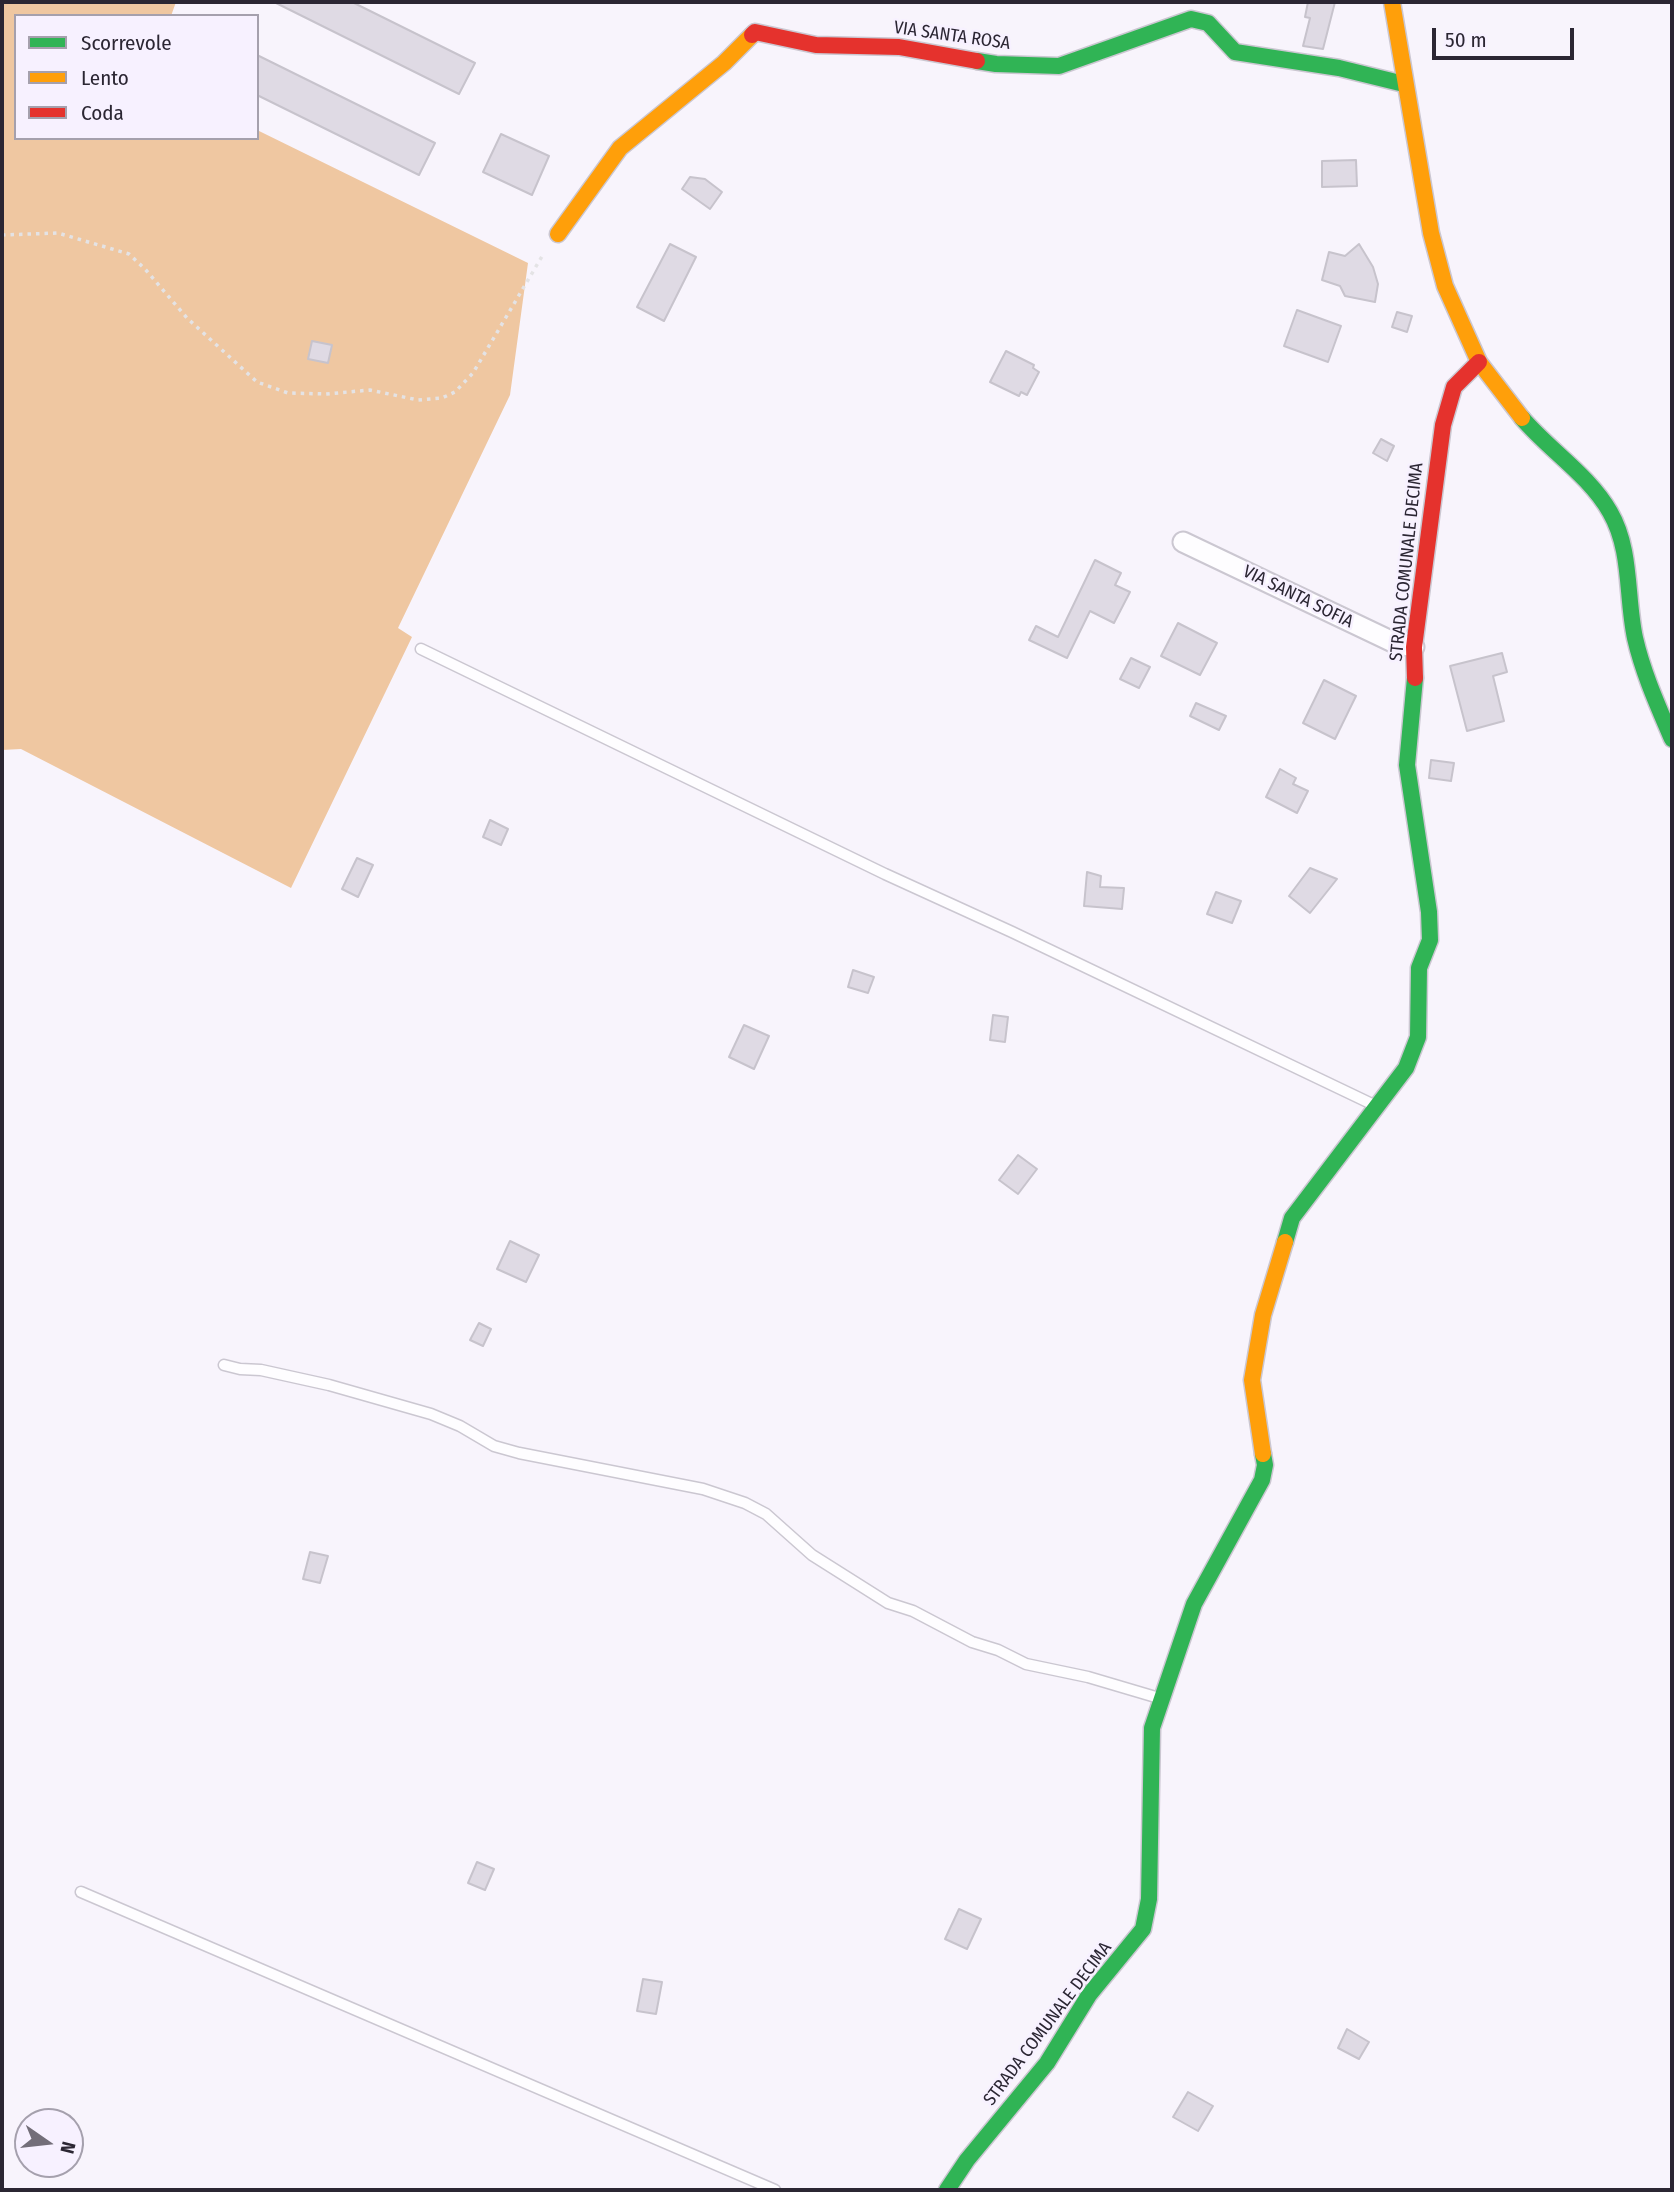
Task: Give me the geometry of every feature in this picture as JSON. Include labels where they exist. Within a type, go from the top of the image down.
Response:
[{"type":"street","points":[[1392,2],[1431,233],[1445,286],[1479,362],[1526,424],[1591,487],[1609,509],[1619,530],[1635,636],[1646,676],[1672,738]]},
{"type":"street","name":"VIA SANTA ROSA","points":[[558,234],[620,148],[724,63],[755,32],[816,45],[899,47],[996,64],[1059,66],[1191,19],[1200,19],[1208,23],[1236,52],[1339,68],[1404,84]]},
{"type":"street","name":"STRADA COMUNALE DECIMA","points":[[947,2190],[967,2160],[1047,2063],[1089,1994],[1143,1929],[1149,1899],[1152,1728],[1194,1604],[1262,1480],[1265,1465],[1252,1380],[1264,1315],[1292,1218],[1406,1068],[1418,1037],[1419,968],[1430,940],[1429,912],[1407,765],[1415,687],[1413,647],[1443,425],[1454,387],[1479,362]]},
{"type":"street","name":"VIA SANTA SOFIA","points":[[1183,542],[1397,644],[1413,647]]},
{"type":"lane","points":[[421,649],[885,874],[1377,1107]]},
{"type":"lane","points":[[224,1365],[329,1385],[431,1415],[460,1426],[494,1446],[519,1453],[703,1489],[745,1503],[765,1514],[812,1555],[888,1603],[913,1611],[972,1642],[998,1650],[1026,1664],[1088,1677],[1160,1698]]},
{"type":"lane","points":[[81,1892],[775,2190]]},
{"type":"path","points":[[2,235],[58,233],[129,254],[187,318],[257,382],[288,393],[326,394],[370,390],[418,400],[442,398],[455,392],[473,373],[543,254],[558,234]]},
{"type":"shaded area","points":[[2,2],[176,2],[172,14],[14,14],[14,140],[259,140],[259,131],[528,263],[510,395],[398,628],[412,637],[291,888],[21,749],[2,750]]},
{"type":"building","points":[[274,2],[352,2],[475,63],[459,94]]},
{"type":"building","points":[[1308,2],[1335,2],[1323,49],[1303,46],[1310,18],[1305,17]]},
{"type":"building","points":[[259,56],[435,143],[419,175],[259,96]]},
{"type":"building","points":[[501,134],[549,156],[532,195],[483,172]]},
{"type":"building","points":[[1356,160],[1357,186],[1322,187],[1322,161]]},
{"type":"building","points":[[690,177],[705,179],[722,192],[710,209],[682,189]]},
{"type":"building","points":[[670,244],[696,257],[664,321],[637,307]]},
{"type":"building","points":[[1359,244],[1373,267],[1378,284],[1375,302],[1345,296],[1340,286],[1322,280],[1329,252],[1345,256]]},
{"type":"building","points":[[1297,310],[1341,326],[1328,362],[1284,346]]},
{"type":"building","points":[[1397,312],[1412,316],[1407,332],[1392,327]]},
{"type":"building","points":[[312,341],[332,345],[328,363],[308,359]]},
{"type":"building","points":[[1006,351],[1034,365],[1033,368],[1039,372],[1027,395],[1021,392],[1019,396],[990,382]]},
{"type":"building","points":[[1381,439],[1394,446],[1387,461],[1373,453]]},
{"type":"building","points":[[1095,560],[1121,573],[1115,585],[1130,592],[1114,623],[1090,611],[1067,658],[1029,640],[1036,626],[1058,637]]},
{"type":"building","points":[[1178,623],[1217,643],[1200,675],[1161,656]]},
{"type":"building","points":[[1502,653],[1507,672],[1493,676],[1504,721],[1467,731],[1450,666]]},
{"type":"building","points":[[1131,658],[1150,667],[1139,688],[1120,679]]},
{"type":"building","points":[[1324,680],[1356,696],[1335,739],[1303,723]]},
{"type":"building","points":[[1196,703],[1226,716],[1219,730],[1190,716]]},
{"type":"building","points":[[1431,760],[1454,763],[1451,781],[1429,778]]},
{"type":"building","points":[[1280,769],[1296,778],[1293,784],[1308,791],[1297,813],[1266,797]]},
{"type":"building","points":[[490,820],[508,829],[501,845],[483,837]]},
{"type":"building","points":[[357,858],[373,865],[358,897],[342,889]]},
{"type":"building","points":[[1310,868],[1337,879],[1310,913],[1289,896]]},
{"type":"building","points":[[1087,872],[1101,876],[1100,887],[1124,888],[1122,909],[1084,906]]},
{"type":"building","points":[[1216,892],[1241,901],[1232,923],[1207,914]]},
{"type":"building","points":[[853,970],[874,977],[868,993],[848,987]]},
{"type":"building","points":[[993,1015],[1008,1017],[1005,1042],[990,1040]]},
{"type":"building","points":[[744,1025],[769,1036],[754,1069],[729,1057]]},
{"type":"building","points":[[1018,1155],[1037,1169],[1018,1194],[999,1180]]},
{"type":"building","points":[[510,1241],[539,1255],[526,1282],[497,1269]]},
{"type":"building","points":[[479,1323],[491,1329],[483,1346],[470,1340]]},
{"type":"building","points":[[310,1552],[328,1556],[320,1583],[303,1579]]},
{"type":"building","points":[[477,1862],[494,1869],[485,1890],[468,1883]]},
{"type":"building","points":[[959,1909],[981,1919],[967,1949],[945,1939]]},
{"type":"building","points":[[643,1979],[662,1982],[656,2014],[637,2011]]},
{"type":"building","points":[[1347,2029],[1369,2042],[1359,2059],[1338,2048]]},
{"type":"building","points":[[1188,2092],[1213,2106],[1198,2131],[1173,2117]]},
{"type":"traffic: fast","points":[[977,61],[1059,66],[1191,19],[1208,23],[1235,52],[1339,68],[1404,84]]},
{"type":"traffic: fast","points":[[1522,418],[1580,474],[1610,512],[1622,542],[1638,651],[1672,739]]},
{"type":"traffic: fast","points":[[1285,1242],[1292,1218],[1406,1068],[1418,1037],[1419,968],[1430,940],[1429,912],[1407,765],[1415,678]]},
{"type":"traffic: fast","points":[[947,2190],[967,2160],[1047,2063],[1089,1995],[1143,1929],[1149,1899],[1152,1728],[1194,1604],[1262,1480],[1265,1465],[1263,1454]]},
{"type":"traffic: slow","points":[[1392,2],[1431,233],[1445,286],[1479,362],[1522,418]]},
{"type":"traffic: slow","points":[[558,234],[620,148],[724,63],[752,35]]},
{"type":"traffic: slow","points":[[1263,1454],[1252,1380],[1263,1315],[1285,1242]]},
{"type":"traffic: jam","points":[[752,35],[755,32],[816,45],[899,47],[977,61]]},
{"type":"traffic: jam","points":[[1415,678],[1414,647],[1443,425],[1454,387],[1479,362]]}]
